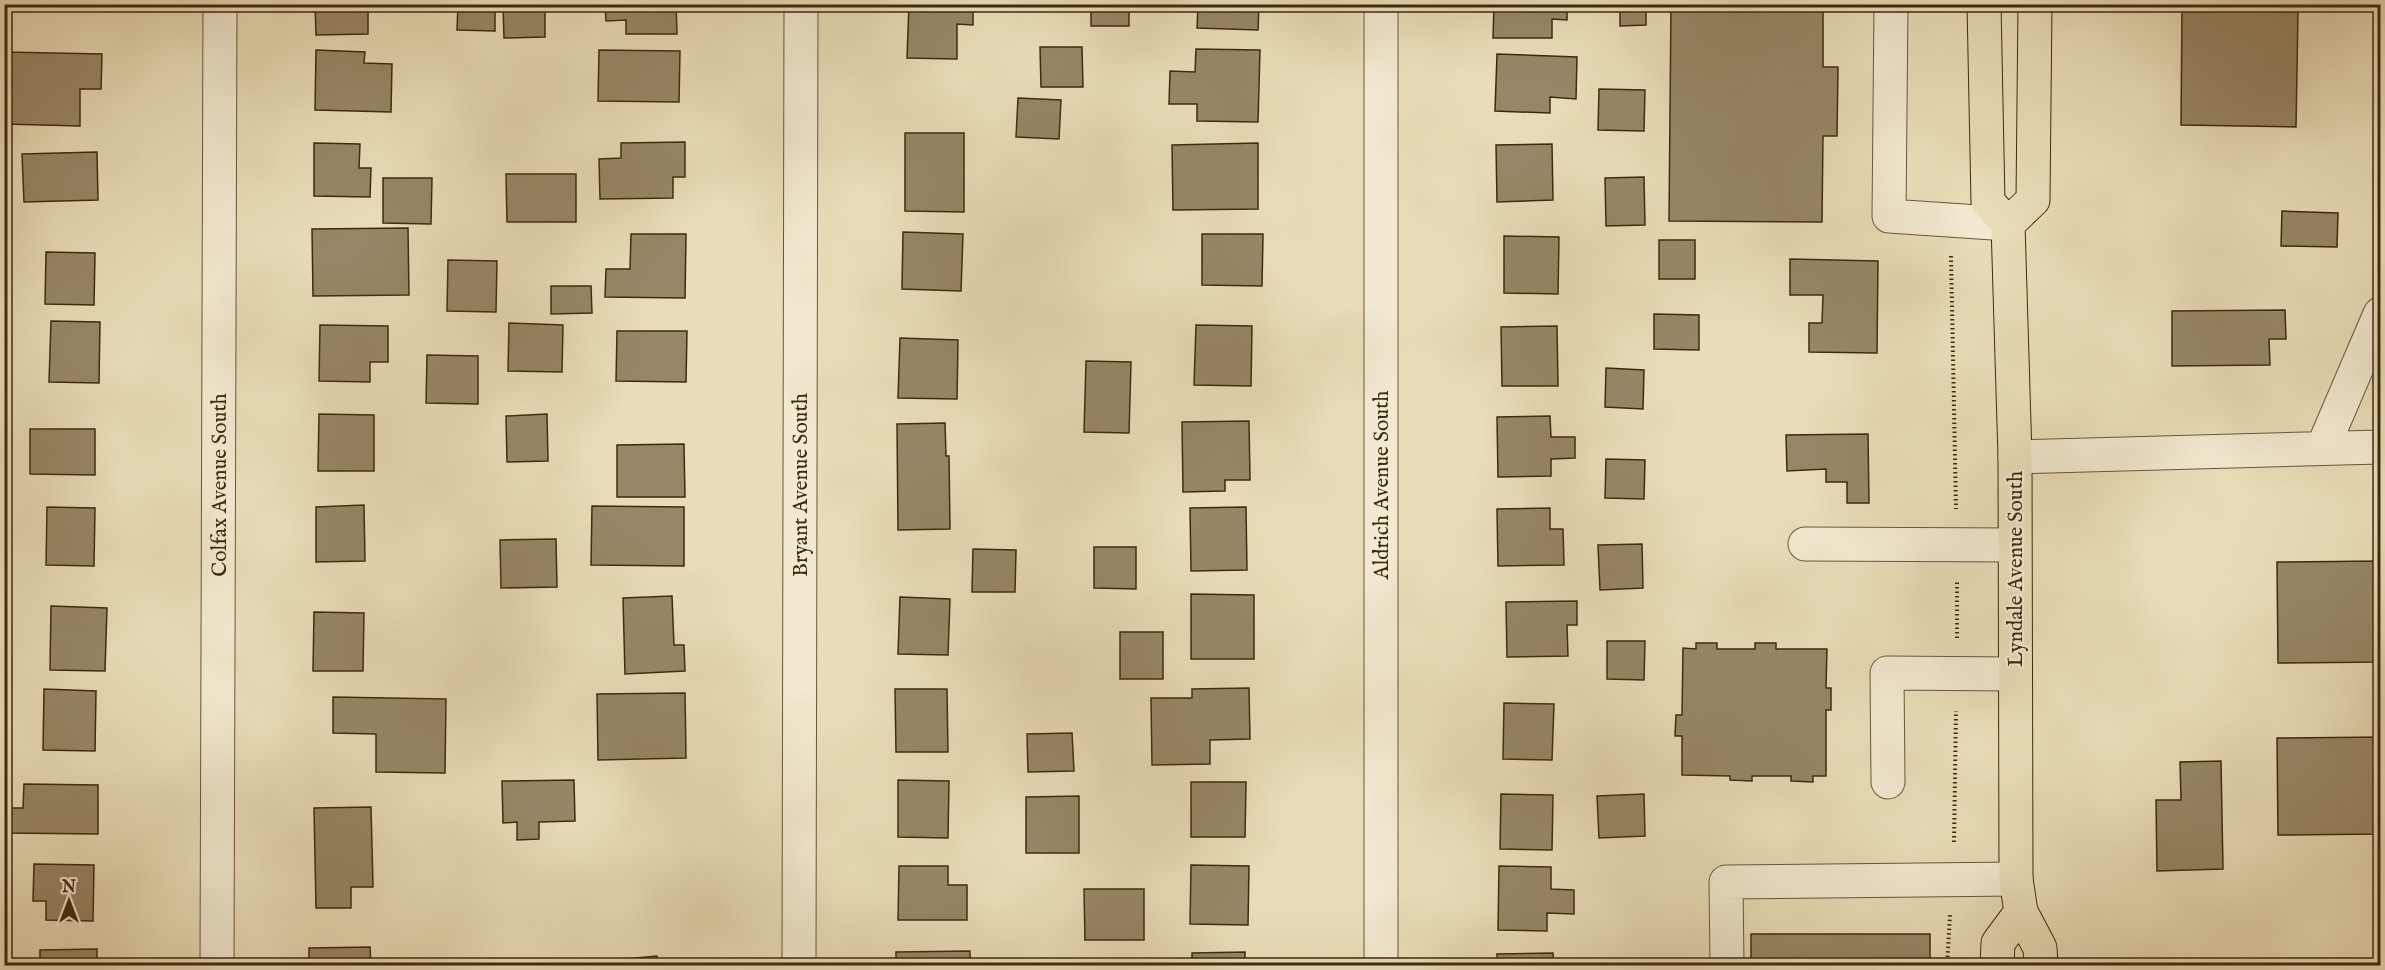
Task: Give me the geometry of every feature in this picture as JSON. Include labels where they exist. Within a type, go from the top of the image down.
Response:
[{"type":"main road","points":[[1984,4],[1988,202],[2008,224],[2033,200],[2035,4]]},
{"type":"main road","name":"Lyndale Avenue South","points":[[2008,224],[2015,457],[2016,879],[2021,912],[2040,948],[2041,966]]},
{"type":"main road","points":[[1997,966],[1998,943],[2021,912]]},
{"type":"street","name":"Colfax Avenue South","points":[[217,966],[220,4]]},
{"type":"street","name":"Bryant Avenue South","points":[[800,966],[801,4]]},
{"type":"street","name":"Aldrich Avenue South","points":[[1381,4],[1381,966]]},
{"type":"street","points":[[1891,4],[1889,216],[2008,224]]},
{"type":"street","points":[[2323,447],[2380,314]]},
{"type":"street","points":[[2015,457],[2380,447]]},
{"type":"street","points":[[1805,544],[2014,545]]},
{"type":"street","points":[[1888,782],[1887,673],[2015,674]]},
{"type":"street","points":[[1727,966],[1726,882],[2016,879]]},
{"type":"path","points":[[1947,966],[1956,816],[1957,673],[1957,545],[1950,220]]},
{"type":"building","points":[[315,4],[386,4],[386,7],[368,7],[368,34],[316,35]]},
{"type":"building","points":[[458,4],[495,4],[495,31],[457,30]]},
{"type":"building","points":[[503,4],[545,4],[545,37],[504,38]]},
{"type":"building","points":[[605,4],[676,4],[677,34],[626,34],[626,20],[606,21]]},
{"type":"building","points":[[909,4],[973,4],[973,25],[957,24],[957,59],[907,58]]},
{"type":"building","points":[[1091,4],[1129,4],[1129,26],[1091,26]]},
{"type":"building","points":[[1198,4],[1259,4],[1258,30],[1197,28]]},
{"type":"building","points":[[1494,4],[1567,4],[1567,20],[1552,19],[1552,38],[1493,38]]},
{"type":"building","points":[[1620,4],[1646,4],[1646,25],[1620,26]]},
{"type":"building","points":[[1671,4],[1823,4],[1823,67],[1838,67],[1837,136],[1823,136],[1822,222],[1669,221]]},
{"type":"building","points":[[2182,10],[2298,12],[2296,127],[2181,125]]},
{"type":"building","points":[[1040,47],[1082,47],[1083,87],[1041,87]]},
{"type":"building","points":[[1196,49],[1260,50],[1258,122],[1197,121],[1197,104],[1169,104],[1170,71],[1195,72]]},
{"type":"building","points":[[316,50],[365,52],[364,63],[392,64],[391,112],[315,110]]},
{"type":"building","points":[[599,50],[680,51],[679,102],[598,101]]},
{"type":"building","points":[[4,52],[102,54],[101,89],[80,89],[80,126],[4,124]]},
{"type":"building","points":[[1497,54],[1577,57],[1576,99],[1550,97],[1550,113],[1495,111]]},
{"type":"building","points":[[1599,89],[1645,90],[1644,131],[1598,130]]},
{"type":"building","points":[[1018,98],[1061,100],[1059,139],[1016,137]]},
{"type":"building","points":[[905,133],[964,133],[964,212],[905,211]]},
{"type":"building","points":[[685,142],[685,177],[673,177],[673,198],[600,199],[599,159],[621,158],[621,143]]},
{"type":"building","points":[[314,143],[360,144],[359,168],[371,168],[370,197],[314,196]]},
{"type":"building","points":[[1258,143],[1258,209],[1173,210],[1172,145]]},
{"type":"building","points":[[1552,144],[1553,200],[1497,202],[1496,145]]},
{"type":"building","points":[[97,152],[98,200],[24,202],[22,154]]},
{"type":"building","points":[[506,174],[576,174],[576,222],[507,222]]},
{"type":"building","points":[[1644,177],[1645,225],[1606,226],[1605,178]]},
{"type":"building","points":[[383,178],[432,178],[431,224],[383,223]]},
{"type":"building","points":[[2282,211],[2338,213],[2337,247],[2281,246]]},
{"type":"building","points":[[408,228],[409,295],[313,296],[312,229]]},
{"type":"building","points":[[903,232],[963,234],[961,291],[902,289]]},
{"type":"building","points":[[631,234],[686,234],[685,298],[605,297],[606,269],[630,269]]},
{"type":"building","points":[[1202,234],[1263,234],[1262,286],[1202,285]]},
{"type":"building","points":[[1504,236],[1559,237],[1558,294],[1504,293]]},
{"type":"building","points":[[1659,240],[1695,240],[1695,279],[1659,279]]},
{"type":"building","points":[[46,252],[95,253],[94,305],[45,304]]},
{"type":"building","points":[[1790,259],[1878,261],[1877,353],[1809,352],[1809,323],[1822,323],[1823,295],[1790,295]]},
{"type":"building","points":[[448,260],[497,261],[496,312],[447,311]]},
{"type":"building","points":[[551,286],[591,286],[592,313],[551,314]]},
{"type":"building","points":[[2285,310],[2286,339],[2269,339],[2270,365],[2172,366],[2172,311]]},
{"type":"building","points":[[1654,314],[1699,315],[1699,350],[1654,349]]},
{"type":"building","points":[[51,321],[100,322],[99,383],[49,382]]},
{"type":"building","points":[[509,323],[563,325],[562,372],[508,371]]},
{"type":"building","points":[[320,325],[388,326],[388,362],[370,362],[370,382],[319,381]]},
{"type":"building","points":[[1196,325],[1252,326],[1251,386],[1194,385]]},
{"type":"building","points":[[1557,326],[1558,386],[1502,386],[1501,327]]},
{"type":"building","points":[[617,331],[687,331],[686,382],[616,381]]},
{"type":"building","points":[[900,338],[958,340],[957,399],[898,398]]},
{"type":"building","points":[[427,355],[478,356],[478,404],[426,403]]},
{"type":"building","points":[[1086,361],[1131,362],[1129,433],[1084,432]]},
{"type":"building","points":[[1606,368],[1644,370],[1643,409],[1605,407]]},
{"type":"building","points":[[319,414],[374,415],[374,471],[318,471]]},
{"type":"building","points":[[547,414],[548,461],[507,462],[506,416]]},
{"type":"building","points":[[1550,416],[1551,437],[1575,437],[1575,458],[1551,459],[1551,476],[1498,477],[1497,417]]},
{"type":"building","points":[[1249,421],[1250,480],[1225,480],[1225,491],[1183,492],[1182,422]]},
{"type":"building","points":[[945,423],[946,456],[949,456],[950,529],[898,530],[897,424]]},
{"type":"building","points":[[30,429],[95,429],[95,475],[30,474]]},
{"type":"building","points":[[1868,434],[1869,503],[1847,503],[1847,482],[1826,482],[1826,469],[1787,471],[1786,435]]},
{"type":"building","points":[[684,444],[685,497],[617,497],[617,445]]},
{"type":"building","points":[[1606,459],[1645,460],[1644,499],[1605,498]]},
{"type":"building","points":[[364,505],[365,561],[316,562],[316,507]]},
{"type":"building","points":[[592,506],[684,507],[684,566],[591,565]]},
{"type":"building","points":[[47,507],[95,508],[94,566],[46,565]]},
{"type":"building","points":[[1246,507],[1247,570],[1191,571],[1190,508]]},
{"type":"building","points":[[1550,508],[1550,529],[1563,529],[1564,565],[1498,566],[1497,509]]},
{"type":"building","points":[[556,539],[557,587],[501,588],[500,540]]},
{"type":"building","points":[[1642,544],[1643,588],[1600,590],[1598,545]]},
{"type":"building","points":[[1094,547],[1136,547],[1136,589],[1094,588]]},
{"type":"building","points":[[973,549],[1016,550],[1015,592],[972,592]]},
{"type":"building","points":[[2380,561],[2380,662],[2278,663],[2277,562]]},
{"type":"building","points":[[1191,594],[1254,595],[1254,659],[1191,659]]},
{"type":"building","points":[[672,596],[674,645],[684,645],[685,671],[625,674],[623,598]]},
{"type":"building","points":[[900,597],[950,599],[948,655],[898,654]]},
{"type":"building","points":[[1577,601],[1577,625],[1567,625],[1568,656],[1507,657],[1506,602]]},
{"type":"building","points":[[51,606],[107,608],[105,671],[50,670]]},
{"type":"building","points":[[314,612],[364,613],[363,671],[313,671]]},
{"type":"building","points":[[1120,632],[1163,632],[1163,679],[1120,679]]},
{"type":"building","points":[[1607,641],[1645,641],[1644,680],[1607,679]]},
{"type":"building","points":[[1696,643],[1717,643],[1717,649],[1755,649],[1755,643],[1776,643],[1776,649],[1827,649],[1826,688],[1831,688],[1831,710],[1826,710],[1826,776],[1813,776],[1813,782],[1791,781],[1791,776],[1752,776],[1752,781],[1730,780],[1730,776],[1682,775],[1682,736],[1675,736],[1676,715],[1682,715],[1683,648],[1696,649]]},
{"type":"building","points":[[1249,688],[1250,739],[1210,740],[1210,764],[1152,765],[1151,698],[1192,698],[1192,689]]},
{"type":"building","points":[[44,689],[96,691],[95,751],[43,750]]},
{"type":"building","points":[[895,689],[947,689],[948,752],[896,752]]},
{"type":"building","points":[[685,693],[686,758],[598,760],[597,694]]},
{"type":"building","points":[[333,697],[446,699],[445,773],[376,772],[376,734],[333,733]]},
{"type":"building","points":[[1504,703],[1554,704],[1552,760],[1503,759]]},
{"type":"building","points":[[1072,733],[1074,771],[1028,772],[1027,734]]},
{"type":"building","points":[[2380,737],[2380,834],[2278,835],[2277,738]]},
{"type":"building","points":[[2221,761],[2223,869],[2157,871],[2156,800],[2181,800],[2180,762]]},
{"type":"building","points":[[574,780],[575,821],[539,822],[539,839],[517,840],[517,822],[503,823],[502,781]]},
{"type":"building","points":[[898,780],[949,781],[948,838],[898,837]]},
{"type":"building","points":[[1191,782],[1246,782],[1245,837],[1191,837]]},
{"type":"building","points":[[24,784],[98,785],[98,834],[4,833],[4,808],[23,808]]},
{"type":"building","points":[[1501,794],[1553,795],[1552,850],[1500,849]]},
{"type":"building","points":[[1644,794],[1645,836],[1599,838],[1597,796]]},
{"type":"building","points":[[1079,796],[1079,853],[1026,853],[1026,797]]},
{"type":"building","points":[[371,807],[373,887],[351,887],[351,908],[316,908],[314,808]]},
{"type":"building","points":[[34,864],[94,865],[93,921],[46,920],[46,901],[33,901]]},
{"type":"building","points":[[1191,865],[1249,866],[1248,925],[1190,924]]},
{"type":"building","points":[[899,866],[948,866],[948,885],[967,885],[967,920],[898,920]]},
{"type":"building","points":[[1499,866],[1551,867],[1551,889],[1574,890],[1574,914],[1547,913],[1547,931],[1498,930]]},
{"type":"building","points":[[1084,889],[1144,889],[1144,940],[1085,940]]},
{"type":"building","points":[[1751,934],[1930,934],[1930,966],[1751,966]]},
{"type":"building","points":[[370,947],[371,966],[309,966],[309,948]]},
{"type":"building","points":[[97,949],[97,966],[40,966],[40,950]]},
{"type":"building","points":[[970,951],[970,966],[896,966],[896,952]]},
{"type":"building","points":[[1245,952],[1245,966],[1192,966],[1192,953]]},
{"type":"building","points":[[1553,953],[1554,966],[1497,966],[1497,954]]},
{"type":"building","points":[[657,956],[658,966],[613,966],[613,960]]},
{"type":"building","points":[[1032,960],[1076,961],[1076,966],[1032,966]]},
{"type":"building","points":[[2380,963],[2380,966],[2274,966],[2274,964]]}]
